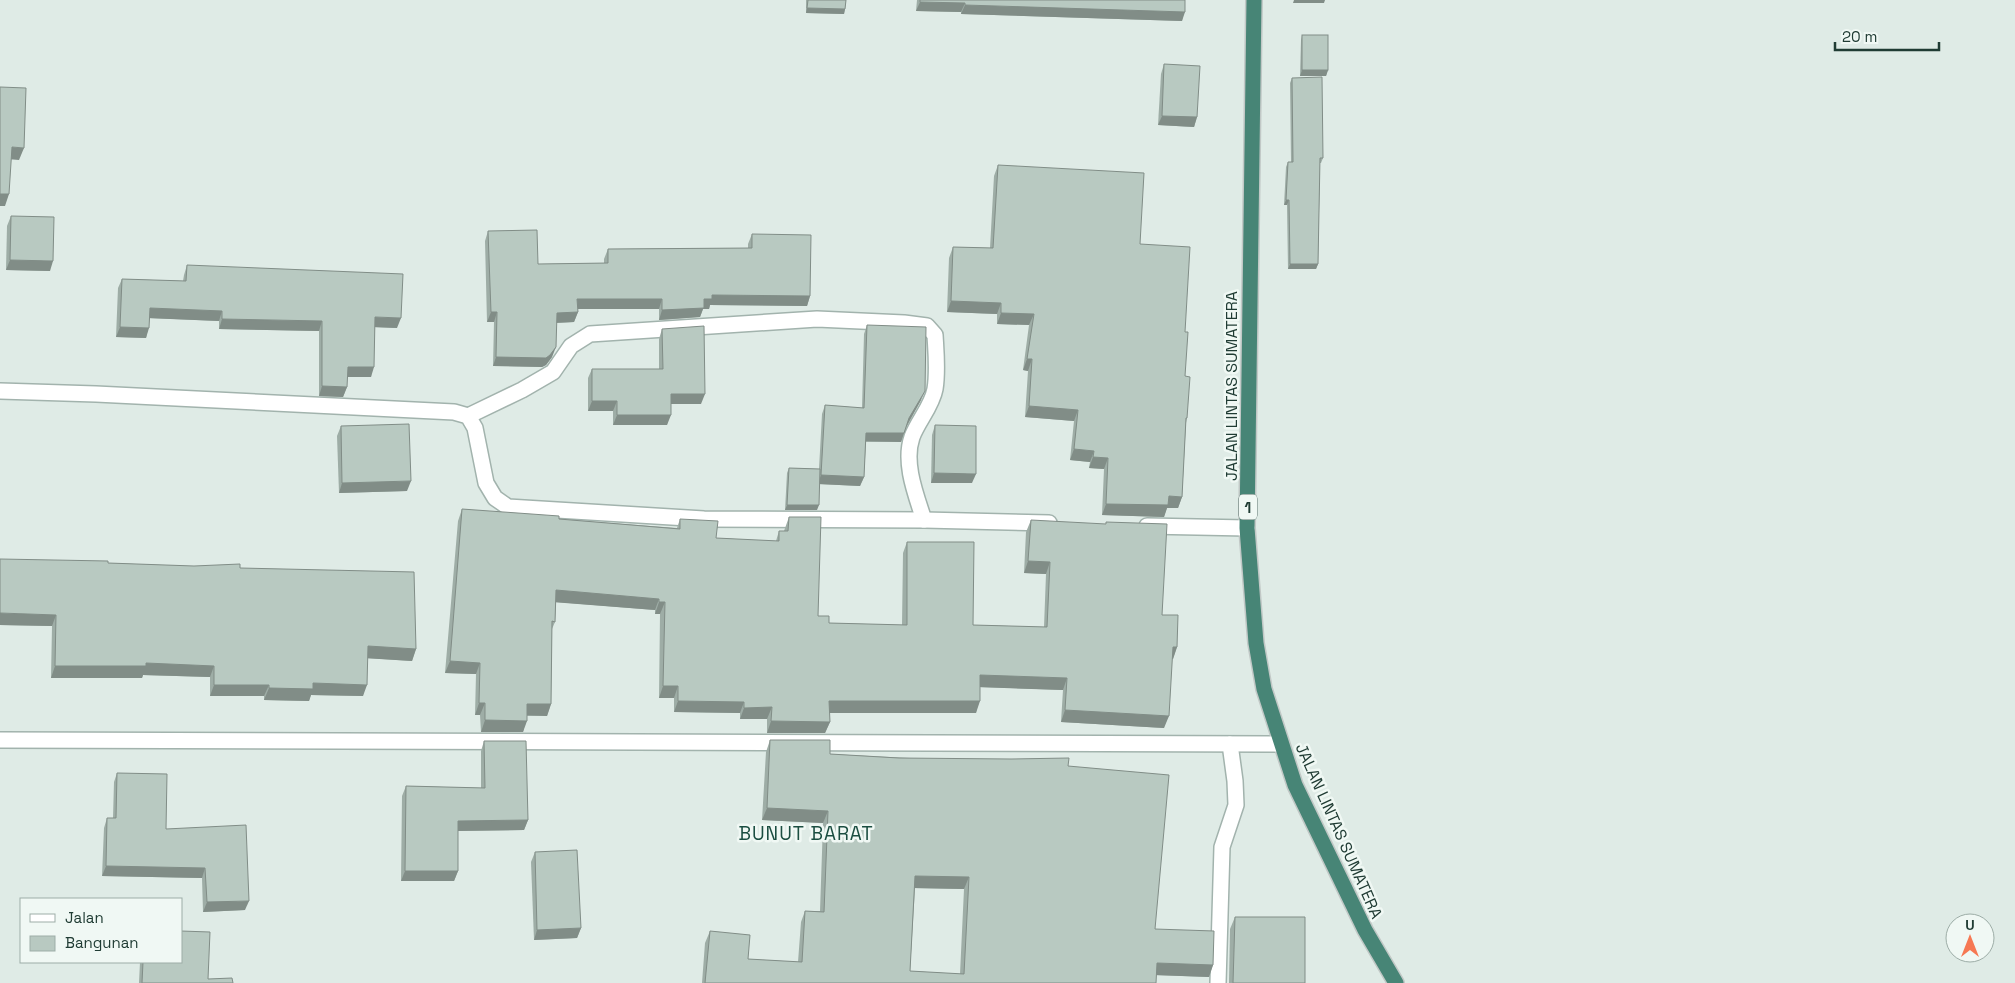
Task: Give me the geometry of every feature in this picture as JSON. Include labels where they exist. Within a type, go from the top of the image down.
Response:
[{"type":"highway","name":"JALAN LINTAS SUMATERA","points":[[1254,0],[1248,528],[1256,643],[1264,690],[1280,744],[1295,785],[1364,930],[1396,983]]},
{"type":"street","points":[[0,391],[454,412],[468,416],[554,372],[571,346],[590,334],[817,319],[904,323],[927,326],[935,335],[935,391],[912,439],[910,458],[913,486],[924,520]]},
{"type":"street","points":[[468,416],[475,428],[486,484],[495,498],[508,507],[704,519],[1062,523]]},
{"type":"street","points":[[1130,525],[1248,528]]},
{"type":"street","points":[[0,740],[1280,744]]},
{"type":"street","points":[[1218,983],[1222,847],[1236,805],[1230,744]]},
{"type":"building","points":[[808,0],[846,0],[845,9],[807,8]]},
{"type":"building","points":[[920,0],[1185,0],[1185,12],[965,5],[965,3],[920,2]]},
{"type":"building","points":[[1302,35],[1328,35],[1328,70],[1302,70]]},
{"type":"building","points":[[1164,64],[1200,66],[1197,117],[1162,116]]},
{"type":"building","points":[[1322,77],[1323,158],[1320,158],[1318,264],[1290,264],[1289,200],[1286,200],[1288,162],[1293,162],[1292,78]]},
{"type":"building","points":[[0,87],[26,88],[24,148],[12,147],[9,194],[0,194]]},
{"type":"building","points":[[998,165],[1144,173],[1140,244],[1190,247],[1185,332],[1188,332],[1185,376],[1190,377],[1182,497],[1169,496],[1168,505],[1106,504],[1108,458],[1093,457],[1094,451],[1074,449],[1078,410],[1029,406],[1032,359],[1027,359],[1034,314],[1001,313],[1001,303],[951,301],[953,247],[993,248]]},
{"type":"building","points":[[11,216],[54,217],[53,261],[10,260]]},
{"type":"building","points":[[537,230],[538,264],[608,263],[608,249],[752,248],[752,234],[811,235],[810,296],[712,295],[712,299],[704,299],[704,308],[662,310],[662,299],[577,299],[578,312],[557,313],[556,347],[546,358],[496,357],[497,312],[491,312],[488,231]]},
{"type":"building","points":[[187,265],[403,274],[401,318],[375,317],[374,367],[348,367],[347,387],[322,386],[322,321],[222,319],[222,311],[150,308],[149,328],[120,327],[122,279],[186,281]]},
{"type":"building","points":[[867,325],[926,327],[925,391],[909,418],[904,433],[866,433],[864,477],[821,475],[825,405],[864,408]]},
{"type":"building","points":[[704,326],[705,394],[671,394],[671,415],[617,415],[617,401],[592,401],[592,369],[663,369],[662,329]]},
{"type":"building","points":[[409,424],[411,481],[342,483],[341,426]]},
{"type":"building","points":[[935,425],[976,426],[976,474],[934,473]]},
{"type":"building","points":[[789,468],[820,469],[819,505],[787,505]]},
{"type":"building","points":[[462,509],[559,516],[559,519],[680,529],[680,519],[718,521],[716,538],[779,541],[779,531],[788,531],[789,517],[821,517],[818,616],[829,616],[829,623],[907,625],[907,542],[974,542],[973,625],[1047,627],[1050,562],[1028,561],[1031,520],[1106,524],[1106,522],[1167,524],[1162,615],[1178,615],[1177,647],[1173,647],[1169,716],[1065,710],[1067,678],[980,675],[980,701],[829,701],[830,722],[771,721],[772,707],[744,708],[744,702],[678,701],[678,686],[663,686],[665,602],[659,602],[659,599],[556,590],[555,622],[552,621],[551,704],[527,704],[527,721],[485,720],[485,703],[479,703],[480,663],[450,661]]},
{"type":"building","points":[[0,559],[108,561],[108,563],[194,566],[240,564],[240,568],[414,572],[416,649],[368,646],[367,685],[313,683],[313,689],[269,688],[269,685],[214,685],[214,666],[146,663],[146,666],[55,666],[56,615],[0,613]]},
{"type":"building","points":[[770,740],[830,740],[830,754],[899,758],[1069,758],[1068,766],[1169,775],[1155,929],[1214,931],[1213,965],[1157,963],[1156,983],[705,983],[710,931],[750,935],[748,959],[802,962],[805,911],[824,912],[828,811],[767,808]],"holes":[[[915,876],[969,877],[964,974],[910,971]]]},
{"type":"building","points":[[484,741],[526,741],[528,820],[458,821],[458,871],[405,871],[406,786],[485,788]]},
{"type":"building","points":[[117,773],[167,774],[166,829],[246,825],[249,901],[207,902],[205,868],[106,866],[107,818],[116,818]]},
{"type":"building","points":[[577,850],[581,928],[537,930],[535,852]]},
{"type":"building","points":[[1235,917],[1305,917],[1305,983],[1233,983]]},
{"type":"building","points":[[182,931],[210,932],[208,979],[232,978],[233,983],[142,983],[143,963],[182,963]]},
{"type":"district","name":"BUNUT BARAT","points":[[806,833]]}]
